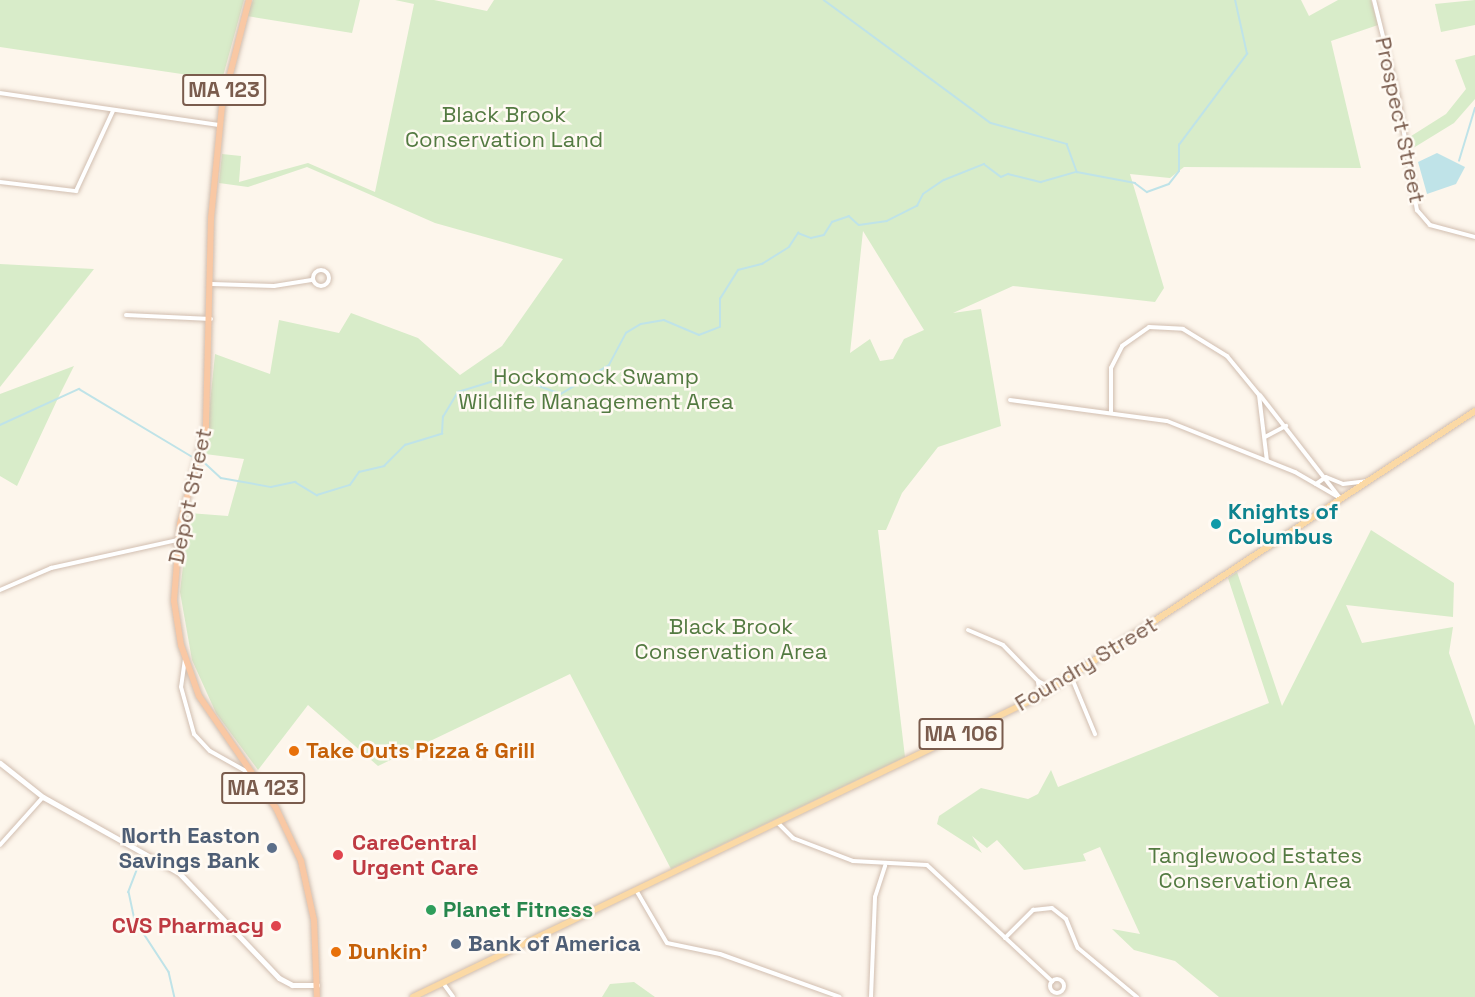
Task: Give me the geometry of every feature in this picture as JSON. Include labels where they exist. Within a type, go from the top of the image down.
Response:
[{"type":"highway","name":"Depot Street","points":[[249,0],[229,65],[219,125],[205,433],[177,540],[174,601],[185,658],[209,714],[285,823],[307,879],[318,997]]},
{"type":"main road","name":"Foundry Street","points":[[413,997],[1040,696],[1475,411]]},
{"type":"main road","points":[[0,763],[43,797],[174,869],[279,978],[292,985],[317,985]]},
{"type":"street","name":"Prospect Street","points":[[1374,0],[1398,97],[1417,210],[1430,225],[1475,237]]},
{"type":"street","points":[[0,93],[219,125]]},
{"type":"street","points":[[0,182],[76,191],[113,111]]},
{"type":"street","points":[[212,284],[274,286],[312,280],[321,269],[329,276],[320,286],[312,280]]},
{"type":"street","points":[[126,315],[211,319]]},
{"type":"street","points":[[1111,413],[1114,358],[1133,335],[1155,326],[1183,329],[1212,345],[1259,395],[1286,426],[1341,499]]},
{"type":"street","points":[[1259,395],[1267,461]]},
{"type":"street","points":[[1010,400],[1167,421],[1267,461],[1316,484],[1341,499]]},
{"type":"street","points":[[1265,437],[1286,426]]},
{"type":"street","points":[[1326,477],[1346,484],[1369,480]]},
{"type":"street","points":[[1316,484],[1326,477]]},
{"type":"street","points":[[0,591],[51,568],[177,540]]},
{"type":"street","points":[[968,630],[1003,645],[1038,681],[1052,689]]},
{"type":"street","points":[[185,658],[181,687],[194,734],[215,754],[253,775]]},
{"type":"street","points":[[1071,676],[1095,734]]},
{"type":"street","points":[[1038,681],[1040,696]]},
{"type":"street","points":[[0,845],[43,797]]},
{"type":"street","points":[[777,822],[810,845],[885,866],[927,865],[1052,981]]},
{"type":"street","points":[[871,997],[875,897],[885,866]]},
{"type":"street","points":[[636,890],[667,943],[720,954],[840,997]]},
{"type":"street","points":[[1005,938],[1033,910],[1052,908],[1066,919],[1078,948],[1137,997]]},
{"type":"street","points":[[443,982],[453,997]]},
{"type":"green space","points":[[0,0],[244,0],[222,80],[0,47]]},
{"type":"green space","points":[[253,0],[360,0],[352,33],[247,16]]},
{"type":"green space","points":[[395,0],[434,0],[487,11],[494,0],[1301,0],[1309,16],[1338,0],[1371,0],[1378,25],[1331,41],[1361,168],[1184,167],[1170,178],[1130,174],[1164,288],[1155,302],[1013,286],[953,313],[981,309],[1001,426],[938,447],[902,493],[886,530],[878,530],[905,757],[671,869],[570,674],[378,766],[308,705],[258,770],[216,713],[192,660],[180,592],[189,513],[228,516],[244,459],[205,454],[215,354],[270,374],[279,320],[339,333],[351,313],[418,338],[460,375],[502,346],[563,259],[435,223],[307,167],[248,187],[219,183],[222,154],[241,156],[239,182],[308,163],[375,192],[414,4]],"holes":[[[863,231],[924,330],[904,339],[893,359],[880,361],[870,339],[850,353]]]},
{"type":"green space","points":[[1475,0],[1475,25],[1441,32],[1435,4]]},
{"type":"green space","points":[[1475,55],[1475,99],[1454,123],[1410,150],[1408,138],[1446,114],[1466,89],[1455,60]]},
{"type":"green space","points":[[0,264],[94,269],[0,387]]},
{"type":"green space","points":[[74,366],[17,486],[0,476],[0,394]]},
{"type":"green space","name":"Tanglewood Estates Conservation Area","points":[[1371,530],[1454,583],[1453,617],[1346,605],[1362,643],[1453,627],[1449,653],[1475,726],[1475,997],[1219,997],[1175,961],[1134,950],[1112,929],[1140,934],[1100,847],[1083,854],[1086,861],[1024,870],[997,840],[987,848],[972,836],[982,853],[937,824],[939,816],[981,788],[1028,799],[1038,794],[1051,770],[1058,787],[1269,703],[1228,578],[1237,572],[1282,706]]},
{"type":"green space","points":[[634,982],[655,997],[602,997],[610,984]]},
{"type":"water","points":[[1437,153],[1465,167],[1456,184],[1427,194],[1418,162]]},
{"type":"waterway","points":[[824,0],[991,123],[1067,144],[1077,172]]},
{"type":"waterway","points":[[205,463],[221,478],[271,487],[295,482],[317,495],[350,485],[359,472],[384,466],[405,445],[442,434],[443,417],[458,392],[494,381],[523,380],[561,394],[609,365],[626,333],[641,324],[664,320],[699,335],[720,327],[720,299],[738,270],[762,264],[789,247],[798,233],[811,238],[824,235],[832,222],[849,216],[859,225],[887,221],[917,206],[923,194],[944,180],[984,164],[1001,177],[1008,174],[1041,182],[1077,172],[1135,183],[1147,192],[1169,184],[1179,171],[1179,145],[1247,54],[1235,0]]},
{"type":"waterway","points":[[1459,161],[1475,108]]},
{"type":"waterway","points":[[0,425],[79,389],[191,456]]},
{"type":"waterway","points":[[143,855],[129,892],[135,920],[169,972],[175,997]]},
{"type":"place","name":"Knights of Columbus","points":[[1216,524]]},
{"type":"place","name":"Take Outs Pizza & Grill","points":[[294,751]]},
{"type":"place","name":"North Easton Savings Bank","points":[[272,848]]},
{"type":"place","name":"CareCentral Urgent Care","points":[[338,855]]},
{"type":"place","name":"Planet Fitness","points":[[431,910]]},
{"type":"place","name":"CVS Pharmacy","points":[[276,926]]},
{"type":"place","name":"Bank of America","points":[[456,944]]},
{"type":"place","name":"Dunkin'","points":[[336,952]]},
{"type":"park label","name":"Black Brook Conservation Land","points":[[504,126]]},
{"type":"park label","name":"Hockomock Swamp Wildlife Management Area","points":[[596,388]]},
{"type":"park label","name":"Black Brook Conservation Area","points":[[731,638]]}]
